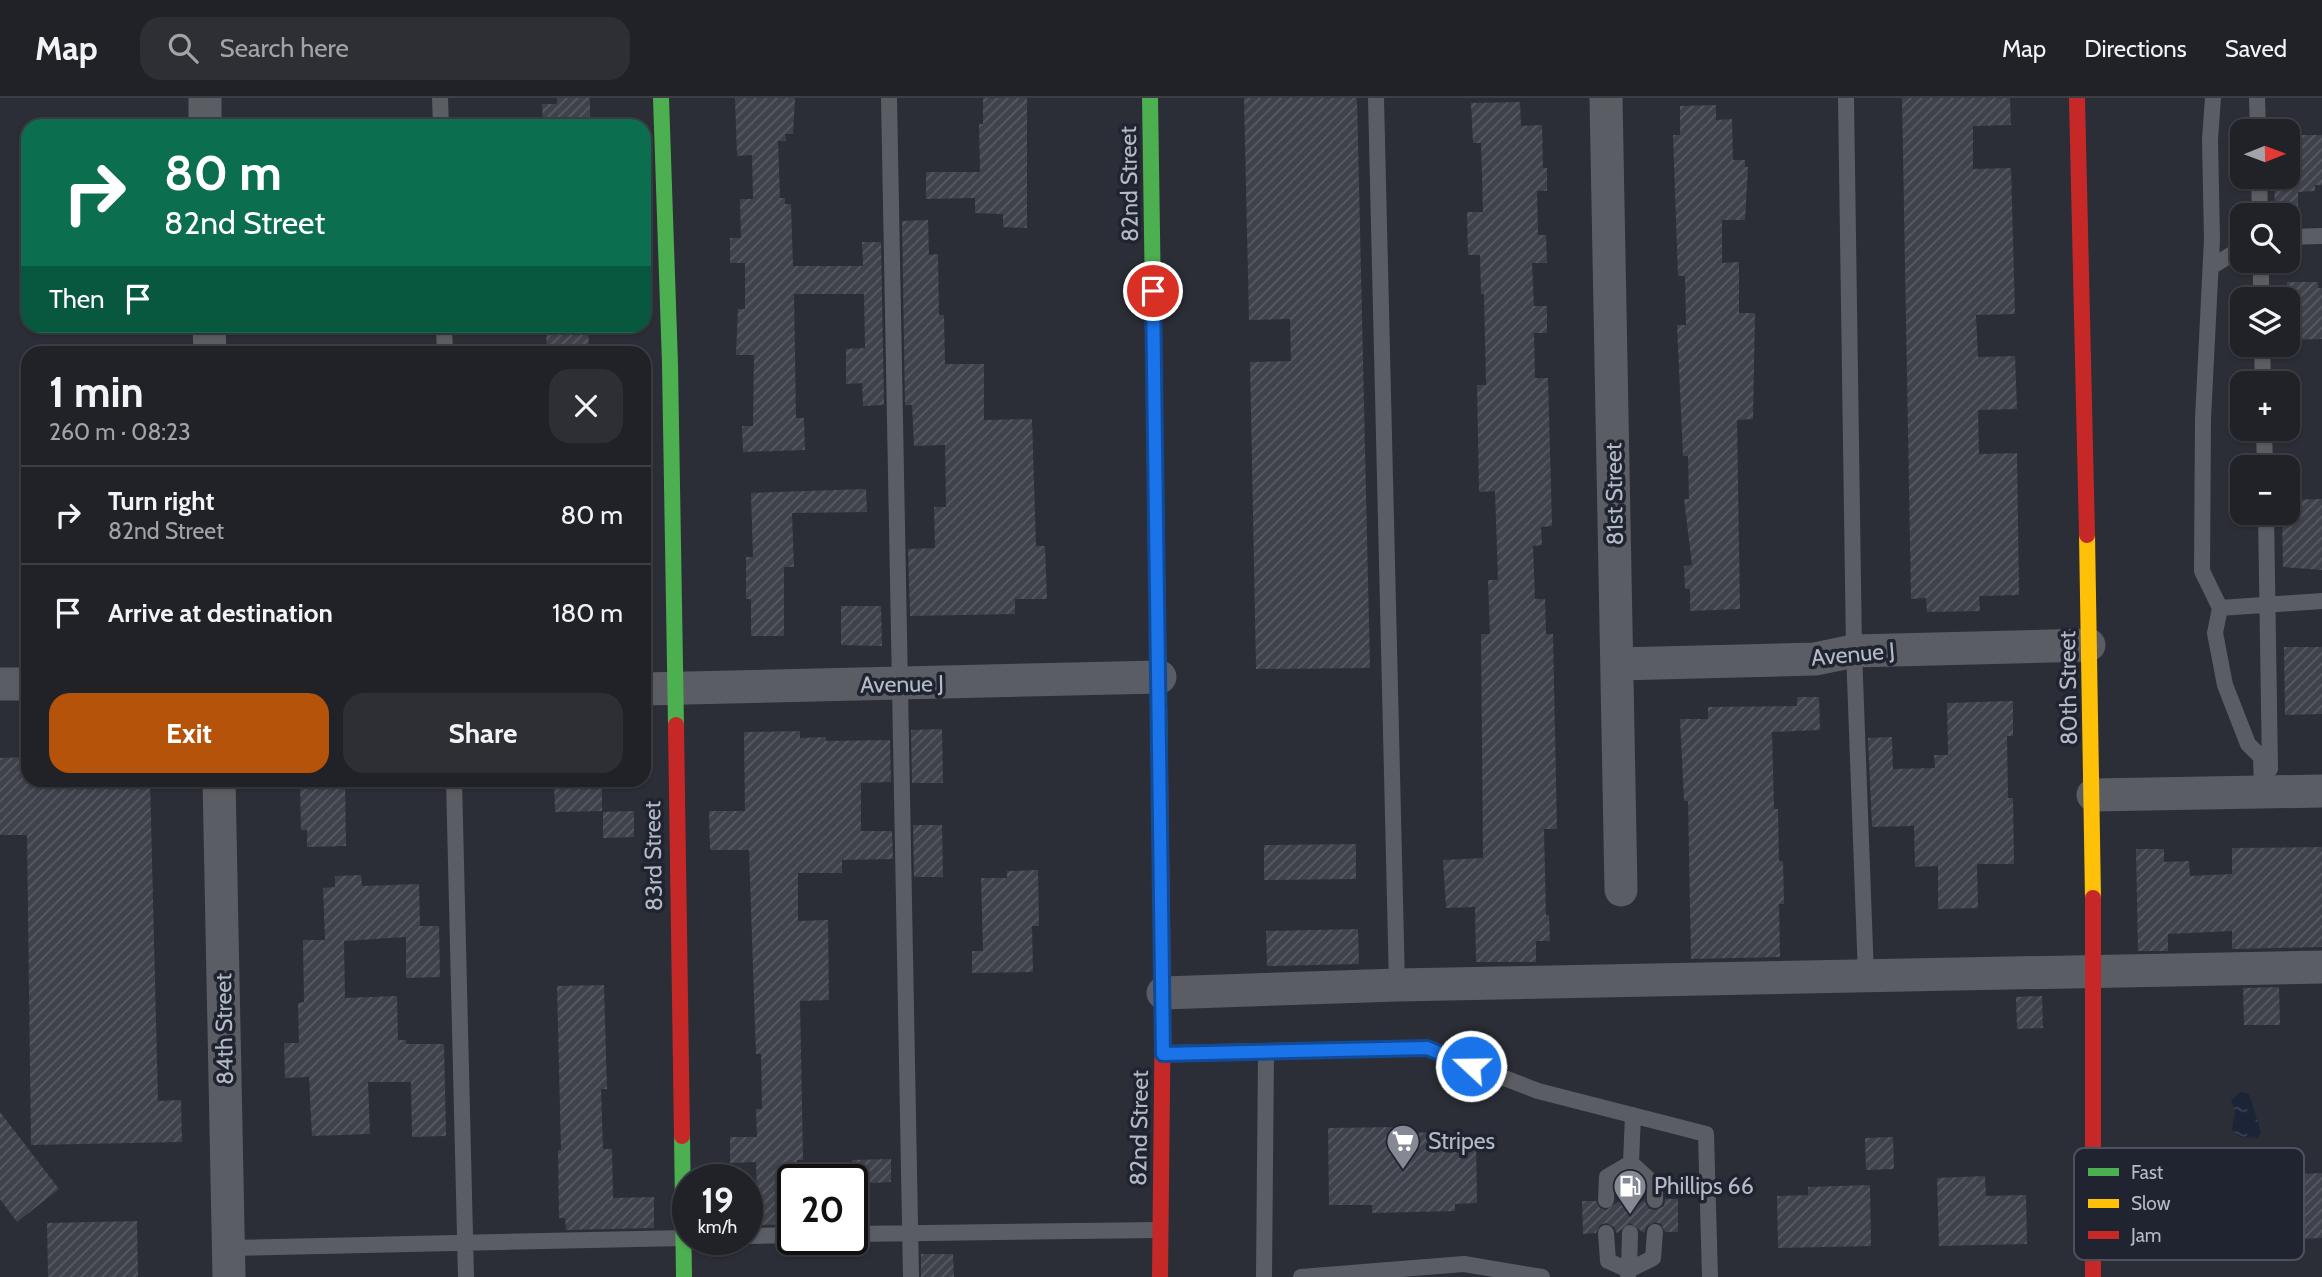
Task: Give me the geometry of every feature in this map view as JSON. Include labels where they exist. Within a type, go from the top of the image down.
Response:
[{"type":"street","points":[[205,98],[205,119]]},
{"type":"street","name":"83rd Street","points":[[661,98],[670,365],[659,689],[681,1164]]},
{"type":"street","name":"82nd Street","points":[[1150,98],[1163,992],[1160,1277]]},
{"type":"street","name":"81st Street","points":[[1606,98],[1620,890]]},
{"type":"street","name":"80th Street","points":[[2077,98],[2093,794],[2093,1148]]},
{"type":"street","name":"Avenue J","points":[[1617,664],[1815,659],[1854,651],[2089,645]]},
{"type":"street","name":"Avenue J","points":[[659,689],[1160,677]]},
{"type":"street","points":[[0,684],[21,684]]},
{"type":"street","name":"84th Street","points":[[219,787],[229,1263]]},
{"type":"street","points":[[2093,794],[2322,791]]},
{"type":"street","points":[[1163,992],[2322,967]]},
{"type":"street","name":"83rd Street","points":[[684,1277],[685,1255]]},
{"type":"lane","points":[[440,98],[440,119]]},
{"type":"lane","points":[[889,98],[911,1277]]},
{"type":"lane","points":[[1376,98],[1397,985]]},
{"type":"lane","points":[[1846,98],[1854,651],[1866,976]]},
{"type":"lane","points":[[2213,98],[2210,141],[2211,267],[2203,419],[2202,571],[2220,608],[2215,633],[2225,685],[2248,744],[2261,757],[2266,792]]},
{"type":"lane","points":[[2257,98],[2258,119]]},
{"type":"lane","points":[[2300,237],[2322,236]]},
{"type":"lane","points":[[2211,267],[2230,255]]},
{"type":"lane","points":[[2266,525],[2266,792]]},
{"type":"lane","points":[[2220,608],[2322,601]]},
{"type":"lane","points":[[454,787],[466,1277]]},
{"type":"lane","points":[[1163,1054],[1427,1048],[1538,1091],[1706,1134],[1710,1277]]},
{"type":"lane","points":[[1264,1277],[1266,1051]]},
{"type":"lane","points":[[1631,1200],[1633,1115]]},
{"type":"lane","points":[[1631,1163],[1655,1185],[1656,1200]]},
{"type":"lane","points":[[1606,1200],[1607,1177],[1631,1163]]},
{"type":"lane","points":[[868,1234],[1159,1230]]},
{"type":"lane","points":[[1628,1273],[1653,1258],[1655,1232]]},
{"type":"lane","points":[[1606,1233],[1608,1261],[1628,1273]]},
{"type":"lane","points":[[1628,1273],[1630,1233]]},
{"type":"lane","points":[[229,1263],[465,1243],[672,1238]]},
{"type":"lane","points":[[1301,1277],[1464,1271],[1542,1277]]},
{"type":"water","points":[[2241,1092],[2249,1094],[2261,1133],[2258,1138],[2240,1137],[2232,1130],[2235,1112],[2231,1100]]},
{"type":"building","points":[[557,98],[590,98],[590,119],[543,119],[542,104],[557,104]]},
{"type":"building","points":[[735,98],[795,98],[793,134],[785,134],[786,141],[778,141],[780,198],[785,198],[785,204],[791,204],[793,266],[863,266],[862,242],[881,242],[884,405],[863,406],[862,383],[846,384],[846,349],[865,348],[864,294],[794,294],[796,418],[804,418],[805,450],[743,452],[742,426],[753,426],[754,355],[736,355],[738,309],[745,309],[745,263],[730,263],[730,238],[741,238],[740,199],[753,199],[752,155],[737,156]]},
{"type":"building","points":[[983,98],[1027,98],[1027,228],[1003,227],[1003,214],[975,213],[975,198],[926,199],[926,172],[980,172],[979,124],[983,124]]},
{"type":"building","points":[[1244,98],[1357,98],[1370,668],[1256,669],[1250,362],[1291,361],[1290,319],[1249,320]]},
{"type":"building","points":[[1902,98],[2010,98],[2011,125],[1973,126],[1973,169],[2011,168],[2015,314],[1976,315],[1978,357],[2015,356],[2017,409],[1978,410],[1979,454],[2017,453],[2019,595],[1979,596],[1980,611],[1927,612],[1926,598],[1911,599]]},
{"type":"building","points":[[1520,102],[1521,126],[1542,125],[1543,168],[1547,168],[1547,191],[1537,191],[1538,235],[1546,235],[1547,263],[1532,263],[1534,306],[1547,306],[1547,333],[1534,333],[1535,378],[1548,378],[1552,526],[1541,527],[1542,545],[1533,546],[1535,599],[1545,599],[1546,634],[1553,634],[1557,829],[1544,829],[1546,915],[1549,915],[1550,941],[1536,941],[1536,962],[1476,962],[1475,907],[1446,908],[1443,860],[1483,858],[1481,634],[1490,634],[1488,580],[1498,580],[1495,491],[1479,492],[1477,385],[1486,385],[1484,294],[1481,294],[1480,255],[1468,255],[1467,212],[1483,212],[1481,143],[1473,143],[1471,103]]},
{"type":"building","points":[[1716,105],[1716,120],[1732,119],[1733,160],[1745,160],[1745,167],[1748,167],[1745,220],[1722,220],[1722,263],[1739,262],[1739,313],[1755,313],[1753,419],[1737,420],[1740,609],[1690,611],[1690,589],[1685,589],[1684,566],[1692,565],[1684,499],[1689,499],[1688,456],[1683,456],[1677,325],[1686,325],[1685,276],[1678,276],[1673,135],[1680,135],[1680,106]]},
{"type":"building","points":[[2300,135],[2322,135],[2322,185],[2315,185],[2315,191],[2298,192],[2298,203],[2275,203],[2274,189],[2300,189]]},
{"type":"building","points":[[928,220],[929,255],[938,254],[939,315],[944,315],[945,364],[984,364],[984,420],[1032,419],[1036,546],[1045,546],[1047,599],[1015,599],[1015,614],[910,616],[908,549],[935,548],[934,507],[946,507],[945,445],[914,446],[912,405],[905,405],[902,221]]},
{"type":"building","points":[[2287,282],[2318,282],[2318,288],[2322,288],[2322,339],[2300,340],[2300,287],[2287,287]]},
{"type":"building","points":[[546,333],[588,333],[589,346],[547,346]]},
{"type":"building","points":[[866,489],[867,512],[792,513],[794,567],[784,567],[784,636],[751,636],[751,599],[746,599],[746,557],[753,557],[751,493]]},
{"type":"building","points":[[2322,499],[2322,570],[2283,567],[2282,525],[2300,525],[2300,500]]},
{"type":"building","points":[[841,606],[881,606],[882,646],[841,645]]},
{"type":"building","points":[[2284,647],[2322,647],[2322,714],[2285,715]]},
{"type":"building","points":[[1797,697],[1819,697],[1820,730],[1772,732],[1774,809],[1778,809],[1779,861],[1783,861],[1784,904],[1779,904],[1780,957],[1691,959],[1688,801],[1684,801],[1680,719],[1708,719],[1708,707],[1797,706]]},
{"type":"building","points":[[2013,701],[2013,736],[2007,736],[2008,798],[2013,798],[2014,864],[1977,864],[1978,908],[1938,909],[1938,866],[1915,867],[1914,826],[1872,827],[1868,738],[1892,737],[1893,769],[1935,768],[1934,755],[1948,755],[1947,703]]},
{"type":"building","points":[[942,729],[943,783],[912,783],[911,730]]},
{"type":"building","points":[[800,731],[800,738],[826,737],[826,741],[890,740],[891,782],[861,783],[861,831],[892,831],[893,859],[842,860],[842,873],[798,873],[798,921],[828,920],[829,1000],[800,1001],[803,1160],[797,1160],[797,1164],[777,1164],[777,1224],[763,1225],[763,1164],[730,1163],[730,1137],[757,1137],[756,1109],[762,1109],[761,1054],[756,1054],[749,850],[710,850],[709,811],[745,811],[744,732]]},
{"type":"building","points":[[21,757],[21,787],[150,787],[158,1101],[181,1100],[182,1142],[31,1145],[27,835],[0,835],[0,758]]},
{"type":"building","points":[[300,787],[345,787],[346,846],[307,847],[307,830],[301,830]]},
{"type":"building","points":[[554,787],[602,787],[602,811],[555,812]]},
{"type":"building","points":[[634,811],[634,837],[603,838],[603,812]]},
{"type":"building","points":[[913,825],[942,825],[943,877],[914,877]]},
{"type":"building","points":[[1356,844],[1356,879],[1264,880],[1264,845]]},
{"type":"building","points":[[2322,847],[2322,947],[2232,949],[2232,931],[2168,934],[2168,951],[2138,951],[2136,849],[2164,849],[2164,862],[2189,861],[2190,876],[2232,874],[2232,848]]},
{"type":"building","points":[[1038,870],[1039,926],[1032,926],[1033,972],[972,973],[972,951],[983,951],[981,878],[1007,878],[1007,871]]},
{"type":"building","points":[[361,875],[362,886],[419,884],[420,926],[439,926],[440,977],[406,978],[406,937],[344,941],[345,998],[397,996],[398,1040],[406,1040],[406,1044],[444,1044],[446,1136],[412,1137],[411,1082],[368,1082],[370,1134],[312,1136],[309,1077],[285,1078],[284,1043],[299,1043],[298,1003],[304,1002],[303,940],[325,940],[323,888],[335,887],[335,876]]},
{"type":"building","points":[[1358,929],[1359,964],[1267,966],[1266,931]]},
{"type":"building","points":[[604,985],[607,1089],[601,1089],[603,1149],[612,1149],[613,1198],[654,1197],[654,1228],[566,1230],[565,1218],[559,1218],[558,1150],[561,1150],[557,986]]},
{"type":"building","points":[[2279,987],[2280,1025],[2244,1025],[2243,988]]},
{"type":"building","points":[[2042,996],[2043,1028],[2017,1029],[2016,997]]},
{"type":"building","points":[[0,1112],[59,1189],[17,1222],[0,1199]]},
{"type":"building","name":"Stripes","points":[[1398,1127],[1398,1133],[1443,1132],[1443,1138],[1476,1137],[1477,1203],[1455,1204],[1455,1211],[1372,1213],[1372,1205],[1329,1205],[1328,1128]]},
{"type":"building","points":[[1893,1137],[1894,1169],[1866,1170],[1865,1138]]},
{"type":"building","points":[[891,1159],[891,1182],[868,1183],[868,1164],[852,1164],[852,1160]]},
{"type":"building","points":[[2322,1173],[2322,1238],[2304,1239],[2304,1174]]},
{"type":"building","points":[[1985,1176],[1986,1196],[2026,1195],[2027,1244],[1939,1246],[1937,1178]]},
{"type":"building","points":[[1870,1185],[1871,1246],[1778,1248],[1777,1196],[1808,1195],[1808,1187]]},
{"type":"building","name":"Phillips 66","points":[[1665,1199],[1678,1199],[1678,1232],[1665,1232],[1661,1224],[1655,1222],[1647,1226],[1644,1233],[1630,1223],[1617,1233],[1614,1227],[1606,1223],[1600,1225],[1596,1233],[1583,1234],[1582,1201],[1596,1201],[1600,1208],[1606,1210],[1621,1200],[1625,1209],[1632,1210],[1644,1200],[1649,1209],[1656,1210],[1664,1206]]},
{"type":"building","points":[[137,1221],[138,1277],[48,1277],[47,1223]]},
{"type":"building","points":[[921,1254],[953,1254],[954,1277],[921,1277]]},
{"type":"traffic: fast","points":[[661,98],[670,364],[676,725]]},
{"type":"traffic: fast","points":[[1150,98],[1160,772]]},
{"type":"traffic: fast","points":[[682,1136],[684,1277]]},
{"type":"traffic: slow","points":[[2087,535],[2093,898]]},
{"type":"traffic: jam","points":[[2077,98],[2087,535]]},
{"type":"traffic: jam","points":[[676,725],[682,1136]]},
{"type":"traffic: jam","points":[[1160,772],[1163,993],[1160,1277]]},
{"type":"traffic: jam","points":[[2093,898],[2093,1148]]},
{"type":"traffic: jam","points":[[2093,1260],[2093,1277]]},
{"type":"place","name":"Stripes","points":[[1403,1171]]},
{"type":"place","name":"Phillips 66","points":[[1630,1216]]},
{"type":"route","points":[[1153,291],[1163,1054],[1427,1048],[1471,1066]]}]
